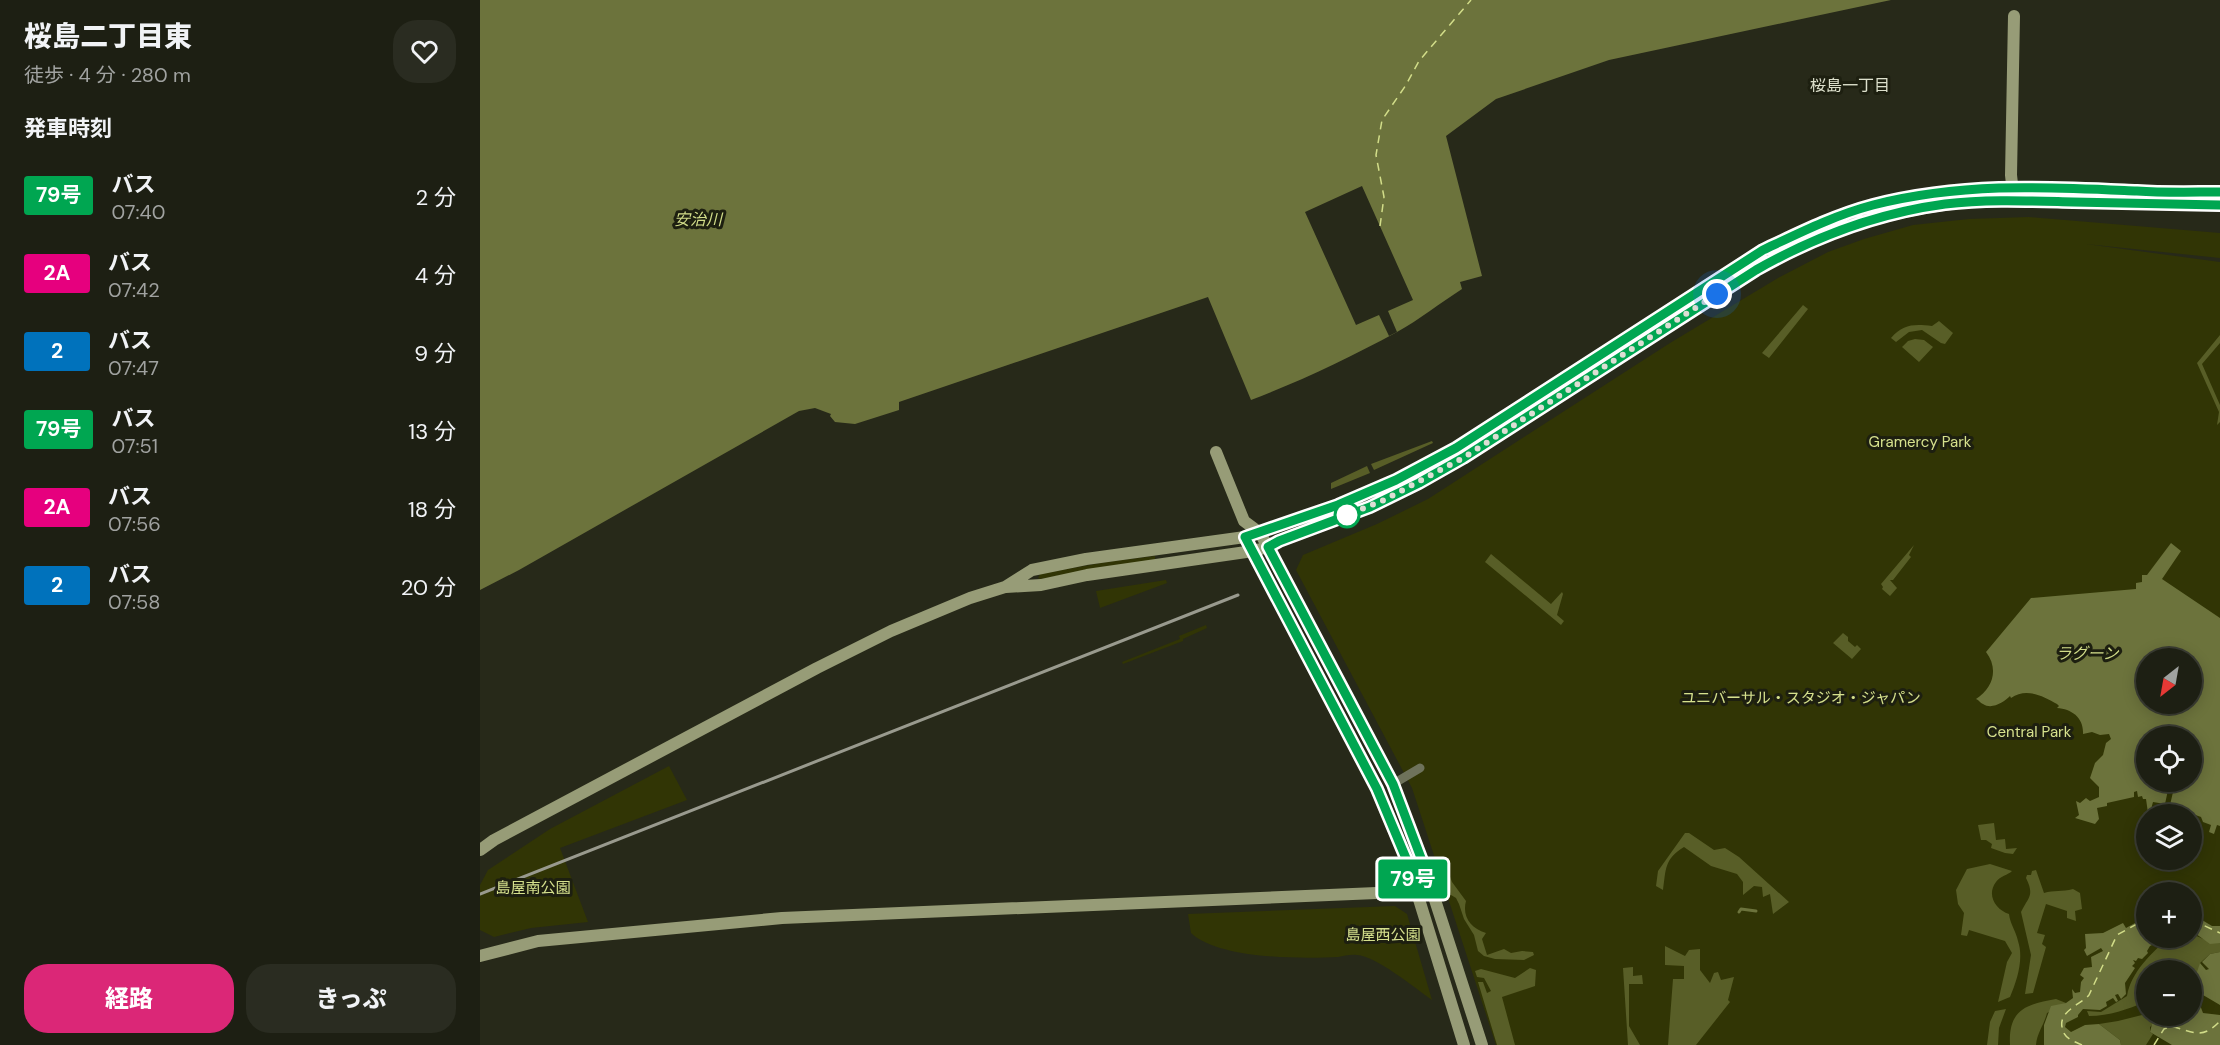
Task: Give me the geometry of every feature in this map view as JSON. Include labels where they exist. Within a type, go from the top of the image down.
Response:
[{"type":"street","points":[[2013,201],[2011,175],[2014,16]]},
{"type":"street","points":[[1005,587],[1032,570],[1086,559],[1260,533],[1338,505],[1396,480],[1456,448],[1755,255],[1801,231],[1871,206],[1909,197],[1963,189],[2013,187],[2138,192],[2220,192]]},
{"type":"street","points":[[480,850],[494,840],[817,668],[901,627],[970,598],[1005,587],[1041,585],[1087,575],[1253,551],[1370,507],[1463,458],[1756,270],[1797,248],[1844,229],[1897,213],[1944,204],[2013,201],[2220,205]]},
{"type":"street","points":[[1216,452],[1244,521],[1245,537],[1374,784]]},
{"type":"street","points":[[1244,521],[1260,533],[1268,547],[1391,781],[1420,768]]},
{"type":"street","points":[[1424,866],[1482,1045]]},
{"type":"street","points":[[1409,867],[1464,1045]]},
{"type":"street","points":[[480,956],[538,941],[782,918],[1400,892],[1432,887]]},
{"type":"green space","name":"ユニバーサル・スタジオ・ジャパン","points":[[2029,217],[2220,233],[2220,258],[2086,244],[2220,262],[2220,1045],[1496,1045],[1412,788],[1296,570],[1303,555],[1377,524],[1428,499],[1670,343],[1778,278],[1828,252],[1913,225],[1969,219]]},
{"type":"green space","points":[[1155,556],[1155,560],[1038,578],[1040,574]]},
{"type":"green space","points":[[1166,580],[1167,583],[1100,608],[1096,591]]},
{"type":"green space","points":[[1206,625],[1207,628],[1183,641],[1123,664],[1122,662],[1180,639],[1179,636]]},
{"type":"green space","name":"島屋南公園","points":[[669,766],[687,800],[560,848],[588,922],[531,928],[494,937],[480,930],[480,885],[488,870],[550,829]]},
{"type":"green space","name":"島屋西公園","points":[[1395,906],[1407,914],[1432,1000],[1395,973],[1374,961],[1357,955],[1322,958],[1261,956],[1220,948],[1204,942],[1191,933],[1188,914]]},
{"type":"shaded area","points":[[1803,305],[1808,309],[1769,358],[1762,353]]},
{"type":"shaded area","points":[[1939,321],[1953,333],[1945,344],[1922,330],[1909,332],[1896,342],[1891,338],[1904,328],[1914,325],[1932,326]]},
{"type":"shaded area","points":[[2220,335],[2220,343],[2202,364],[2220,405],[2220,422],[2217,425],[2219,412],[2197,363]]},
{"type":"shaded area","points":[[1924,340],[1933,347],[1919,362],[1902,347],[1908,341]]},
{"type":"shaded area","points":[[1432,441],[1433,443],[1374,470],[1371,464]]},
{"type":"shaded area","points":[[1367,466],[1370,473],[1331,489],[1331,483]]},
{"type":"shaded area","points":[[1914,545],[1909,555],[1911,557],[1893,580],[1890,580],[1897,588],[1890,596],[1882,589],[1881,584]]},
{"type":"shaded area","points":[[1491,554],[1551,604],[1562,592],[1557,615],[1564,621],[1561,625],[1485,562]]},
{"type":"shaded area","points":[[1843,633],[1848,637],[1848,641],[1861,649],[1852,659],[1833,643]]},
{"type":"shaded area","points":[[1994,823],[1996,840],[2005,839],[2006,849],[2017,848],[2013,854],[1991,848],[1992,844],[1981,840],[1978,825]]},
{"type":"shaded area","points":[[1685,833],[1689,833],[1714,850],[1725,848],[1739,857],[1789,902],[1773,914],[1770,894],[1763,897],[1762,887],[1754,886],[1743,895],[1743,882],[1737,874],[1711,866],[1684,847],[1677,851],[1669,861],[1663,890],[1656,886],[1658,871]]},
{"type":"shaded area","points":[[1990,864],[2012,871],[1996,882],[1992,897],[2000,909],[2009,914],[2020,948],[2017,977],[2010,997],[1998,1002],[2007,962],[2012,953],[2005,941],[1969,930],[1967,936],[1961,935],[1964,913],[1958,904],[1956,890],[1967,869]]},
{"type":"shaded area","points":[[1446,866],[1452,882],[1466,901],[1466,916],[1472,925],[1486,933],[1482,939],[1487,955],[1504,949],[1511,953],[1533,952],[1534,955],[1524,960],[1495,959],[1484,956],[1478,951],[1474,935],[1464,919],[1456,898],[1451,895],[1442,867]]},
{"type":"shaded area","points":[[2036,870],[2044,893],[2073,889],[2080,893],[2082,909],[2075,911],[2076,921],[2067,918],[2067,911],[2046,904],[2037,933],[2045,935],[2042,944],[2046,947],[2033,993],[2025,994],[2031,955],[2021,912],[2030,893],[2027,875],[2031,875],[2032,871]]},
{"type":"shaded area","points":[[2202,938],[2220,943],[2220,952],[2210,954],[2202,961],[2146,960],[2158,948],[2202,948]]},
{"type":"shaded area","points":[[1665,946],[1685,956],[1689,950],[1700,949],[1700,970],[1710,983],[1714,973],[1718,972],[1721,980],[1734,977],[1728,1000],[1730,1002],[1696,1045],[1668,1045],[1673,979],[1684,979],[1684,966],[1665,965]]},
{"type":"shaded area","points":[[1633,967],[1633,976],[1642,975],[1643,984],[1629,984],[1629,1026],[1640,1045],[1628,1045],[1623,968]]},
{"type":"shaded area","points":[[1530,968],[1536,970],[1535,986],[1502,997],[1515,1045],[1497,1045],[1478,982],[1483,982],[1487,993],[1491,991],[1484,978],[1477,977],[1475,971],[1481,969],[1515,978]]},
{"type":"shaded area","points":[[2136,973],[2136,1006],[2089,1016],[2087,1011],[2101,1012],[2127,996]]},
{"type":"shaded area","points":[[2056,999],[2066,1003],[2047,1013],[2036,1045],[2010,1045],[2012,1023],[2021,1010],[2036,1003]]},
{"type":"shaded area","points":[[2006,1009],[1999,1028],[1998,1045],[1987,1045],[1990,1022],[1995,1011]]},
{"type":"shaded area","points":[[2136,1016],[2136,1026],[2151,1026],[2150,1032],[2153,1034],[2146,1045],[2121,1045],[2120,1040],[2099,1024]]},
{"type":"water","name":"安治川","points":[[480,0],[1891,0],[1609,60],[1496,99],[1446,136],[1482,276],[1460,282],[1462,289],[1397,332],[1288,385],[1251,400],[1208,297],[899,402],[899,410],[855,424],[835,422],[831,414],[815,408],[799,411],[480,590]]},
{"type":"water","name":"ラグーン","points":[[2171,543],[2181,551],[2162,579],[2220,618],[2220,826],[2217,825],[2214,834],[2209,832],[2211,825],[2202,820],[2202,804],[2170,804],[2173,792],[2202,792],[2202,726],[2136,726],[2136,791],[2134,797],[2107,803],[2107,806],[2097,808],[2099,819],[2095,824],[2075,818],[2079,815],[2076,801],[2080,803],[2086,798],[2090,801],[2099,797],[2099,787],[2090,778],[2095,763],[2103,755],[2106,743],[2111,739],[2109,734],[2100,735],[2092,732],[2083,734],[2083,728],[2076,715],[2068,710],[2057,708],[2059,706],[2057,704],[2034,694],[2023,693],[2011,698],[2010,696],[1994,706],[1986,706],[1976,699],[1987,689],[1992,678],[1992,665],[1986,652],[2031,598],[2136,589],[2136,583],[2142,582],[2142,575],[2147,575]]},
{"type":"water","name":"ラグーン","points":[[2137,792],[2168,792],[2165,804],[2153,802],[2147,804],[2146,799],[2142,796],[2138,797]]},
{"type":"water","points":[[2202,920],[2212,926],[2220,926],[2220,943],[2210,944],[2202,938]]},
{"type":"water","points":[[2136,922],[2136,948],[2149,948],[2148,953],[2142,959],[2133,960],[2135,963],[2132,966],[2135,968],[2125,983],[2126,994],[2121,999],[2118,994],[2115,995],[2118,1001],[2116,1002],[2113,998],[2106,1002],[2107,1006],[2100,1010],[2083,1009],[2078,1017],[2066,1023],[2065,1027],[2071,1032],[2085,1025],[2099,1024],[2120,1040],[2121,1045],[2044,1045],[2044,1025],[2051,1006],[2066,1003],[2073,998],[2072,989],[2075,993],[2080,992],[2084,978],[2080,975],[2084,968],[2092,967],[2091,957],[2103,951],[2101,948],[2087,956],[2084,950],[2086,948],[2085,934],[2103,933],[2123,923],[2126,928]]},
{"type":"water","points":[[2220,952],[2220,1005],[2202,992],[2202,965],[2206,970],[2209,969],[2202,962],[2210,954]]},
{"type":"water","points":[[2202,1010],[2203,1013],[2220,1015],[2220,1045],[2172,1045],[2150,1032],[2152,1026],[2202,1026]]},
{"type":"pier","points":[[1362,186],[1413,300],[1388,311],[1397,332],[1389,336],[1379,315],[1356,325],[1305,212]]},
{"type":"waterway","points":[[1739,912],[1741,909],[1756,911]]},
{"type":"ferry route","points":[[1380,226],[1384,197],[1376,155],[1382,120],[1419,61],[1471,0]]},
{"type":"ferry route","points":[[2082,1045],[2064,1034],[2062,1021],[2067,1012],[2089,995],[2117,935],[2136,925]]},
{"type":"ferry route","points":[[2202,925],[2220,933]]},
{"type":"ferry route","points":[[2154,1045],[2164,1029],[2171,1026],[2203,1033],[2220,1021]]},
{"type":"tunnel","points":[[1390,779],[1424,866]]},
{"type":"tunnel","points":[[1374,784],[1409,867]]},
{"type":"railway","points":[[480,894],[1238,595]]},
{"type":"bus line","name":"79号","points":[[2220,192],[2138,192],[1995,187],[1934,192],[1856,211],[1801,231],[1763,250],[1456,448],[1396,480],[1338,505],[1245,537],[1377,789],[1408,863],[1416,890],[1432,887],[1393,784],[1268,547],[1370,507],[1419,483],[1463,458],[1756,270],[1816,239],[1897,213],[1944,204],[2013,201],[2220,205]]},
{"type":"district","name":"桜島一丁目","points":[[1850,85]]},
{"type":"route","points":[[1347,515],[1340,518],[1370,507],[1463,458],[1717,294]]},
{"type":"park label","name":"Gramercy Park","points":[[1920,442]]},
{"type":"park label","name":"Central Park","points":[[2029,732]]}]
